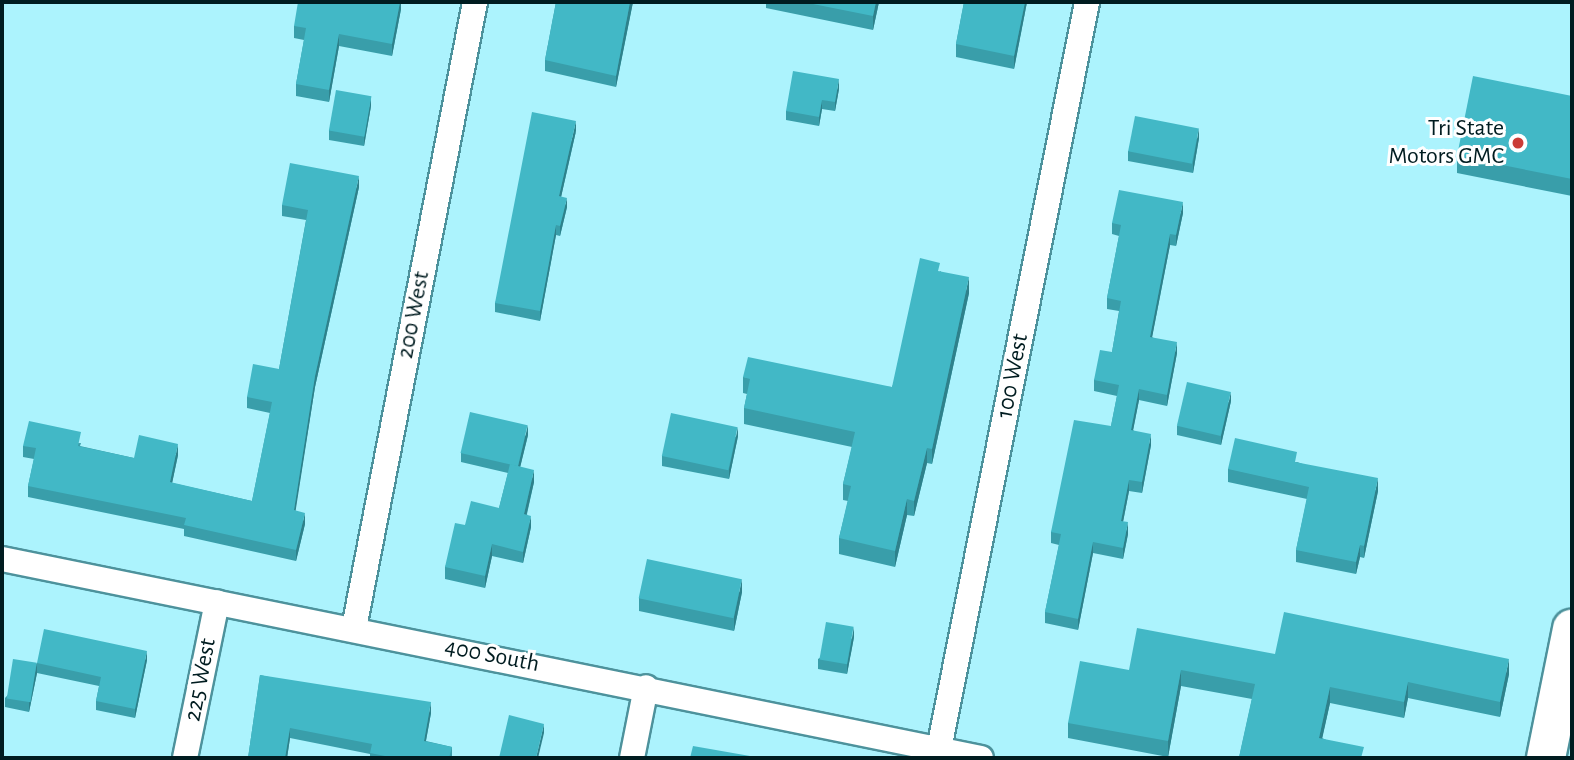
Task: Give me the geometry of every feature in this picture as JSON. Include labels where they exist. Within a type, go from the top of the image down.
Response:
[{"type":"main road","points":[[1546,758],[1572,629]]},
{"type":"street","name":"200 West","points":[[354,628],[475,2]]},
{"type":"street","name":"100 West","points":[[939,749],[1087,2]]},
{"type":"street","name":"400 South","points":[[2,559],[646,687],[981,758]]},
{"type":"street","name":"225 West","points":[[186,758],[217,602]]},
{"type":"street","points":[[632,758],[646,687]]},
{"type":"building","points":[[298,2],[400,2],[392,44],[339,34],[329,90],[296,84],[306,28],[294,26]]},
{"type":"building","points":[[556,2],[630,2],[616,76],[545,60]]},
{"type":"building","points":[[803,2],[876,2],[873,16]]},
{"type":"building","points":[[964,2],[1025,2],[1014,56],[956,44]]},
{"type":"building","points":[[793,71],[839,79],[835,102],[822,100],[819,117],[786,111]]},
{"type":"building","name":"Tri State Motors GMC","points":[[1473,76],[1572,96],[1572,179],[1457,156]]},
{"type":"building","points":[[336,90],[371,96],[364,137],[329,130]]},
{"type":"building","points":[[532,112],[576,121],[559,196],[567,198],[560,226],[556,225],[540,311],[495,303]]},
{"type":"building","points":[[1135,116],[1199,128],[1192,164],[1128,151]]},
{"type":"building","points":[[290,163],[359,176],[315,376],[294,510],[305,513],[296,550],[184,525],[186,518],[28,486],[36,448],[23,446],[29,421],[81,432],[78,446],[134,458],[139,435],[178,444],[170,482],[252,501],[272,402],[247,397],[253,364],[279,369],[308,210],[282,205]]},
{"type":"building","points":[[1119,190],[1183,202],[1176,235],[1170,234],[1150,337],[1177,342],[1167,395],[1139,389],[1131,430],[1151,434],[1142,482],[1129,480],[1121,521],[1128,522],[1123,548],[1093,542],[1078,619],[1045,612],[1061,534],[1051,532],[1074,420],[1111,426],[1119,385],[1094,380],[1100,350],[1112,352],[1121,301],[1107,298],[1121,225],[1112,223]]},
{"type":"building","points":[[920,258],[940,263],[938,271],[969,277],[932,449],[927,448],[914,501],[907,499],[895,551],[839,538],[851,486],[843,484],[855,432],[744,408],[750,379],[743,377],[748,357],[892,387]]},
{"type":"building","points":[[1187,382],[1231,392],[1221,436],[1177,426]]},
{"type":"building","points":[[470,412],[527,425],[518,466],[461,453]]},
{"type":"building","points":[[671,413],[738,427],[728,470],[662,456]]},
{"type":"building","points":[[1235,438],[1297,452],[1295,462],[1378,478],[1364,546],[1360,545],[1356,562],[1296,550],[1309,487],[1228,469]]},
{"type":"building","points":[[510,464],[534,470],[524,514],[531,516],[523,552],[492,544],[485,576],[445,567],[455,523],[465,525],[471,501],[499,508]]},
{"type":"building","points":[[647,559],[742,579],[734,618],[639,598]]},
{"type":"building","points":[[1284,612],[1509,659],[1500,702],[1408,682],[1404,702],[1330,687],[1319,738],[1364,747],[1361,758],[1239,757],[1255,684],[1181,670],[1168,741],[1068,723],[1080,661],[1129,670],[1137,628],[1275,654]]},
{"type":"building","points":[[826,622],[854,627],[847,664],[819,659]]},
{"type":"building","points":[[44,629],[147,651],[135,709],[96,701],[101,677],[37,663]]},
{"type":"building","points":[[13,659],[37,663],[30,702],[7,699]]},
{"type":"building","points":[[260,675],[431,702],[424,741],[452,747],[449,758],[395,758],[370,753],[372,744],[290,728],[285,758],[248,758]]},
{"type":"building","points":[[509,715],[544,724],[536,758],[499,758]]},
{"type":"building","points":[[693,746],[750,756],[690,758]]},
{"type":"place","name":"Tri State Motors GMC","points":[[1518,143]]}]
